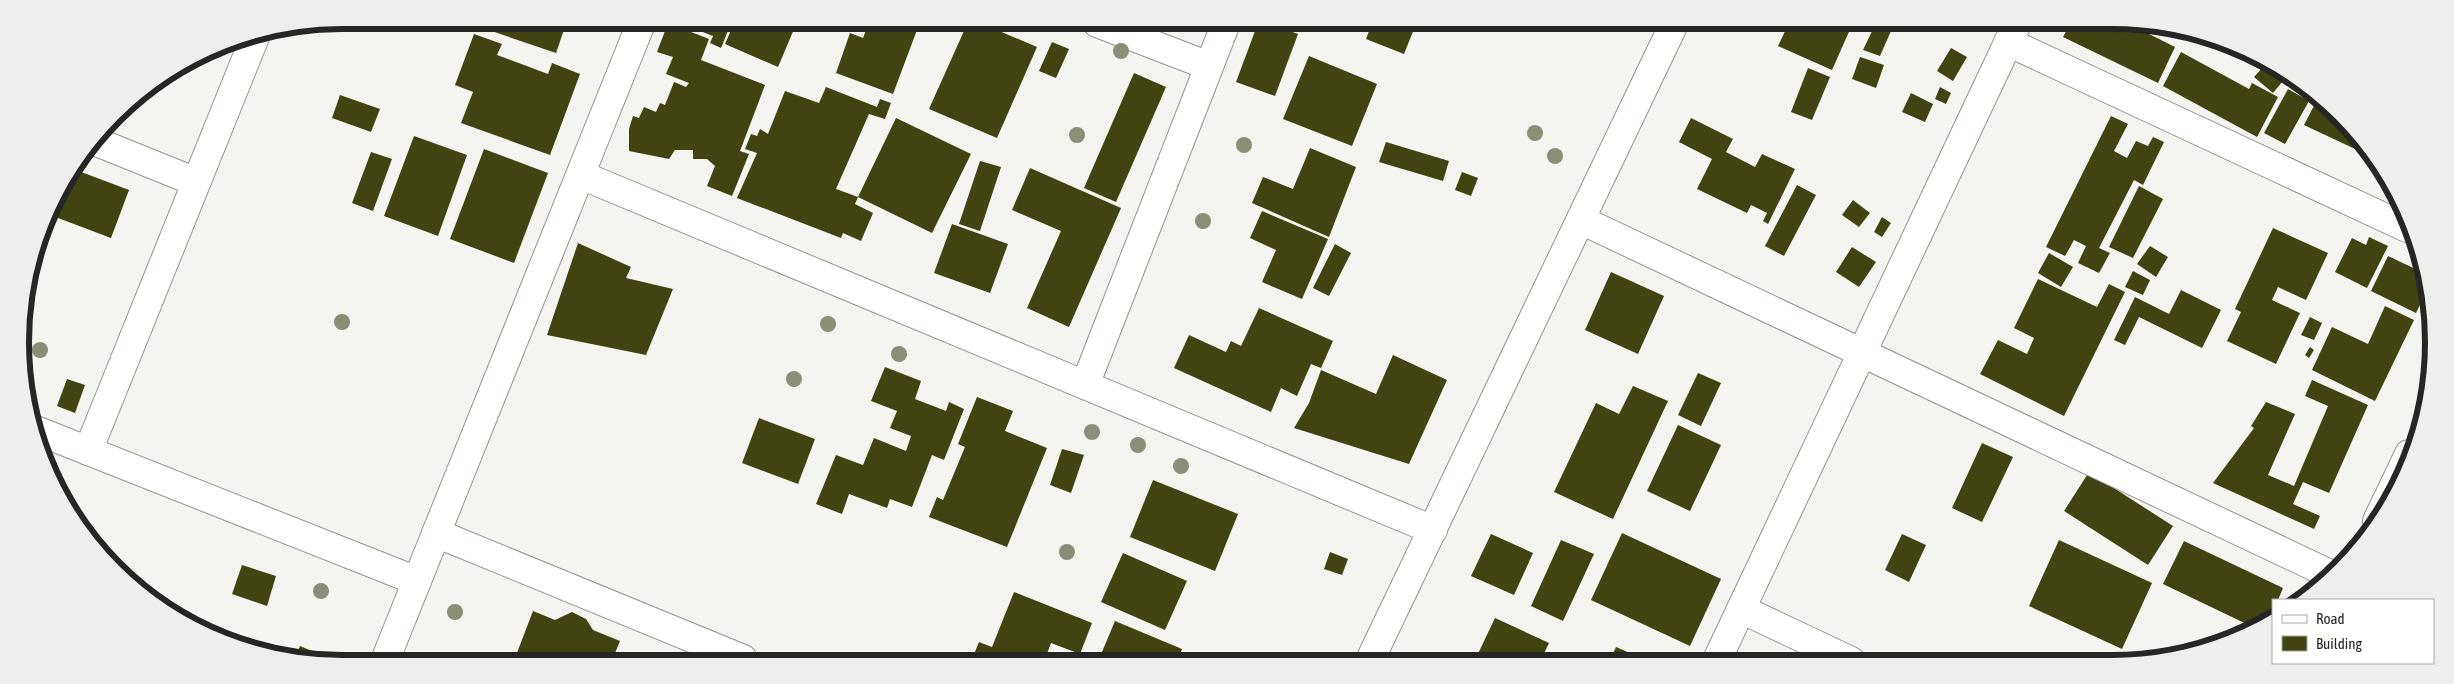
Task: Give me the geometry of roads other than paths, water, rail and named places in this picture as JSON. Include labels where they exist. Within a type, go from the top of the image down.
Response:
[{"type":"street","points":[[387,655],[639,29]]},
{"type":"street","points":[[1115,29],[1210,66]]},
{"type":"street","points":[[1085,385],[1224,29]]},
{"type":"street","points":[[1372,655],[1672,29]]},
{"type":"street","points":[[1719,655],[2012,34],[2403,226]]},
{"type":"street","points":[[88,451],[253,41]]},
{"type":"street","points":[[99,143],[196,182]]},
{"type":"street","points":[[581,175],[1433,530]]},
{"type":"street","points":[[1581,220],[2326,572]]},
{"type":"street","points":[[42,433],[417,582]]},
{"type":"street","points":[[436,533],[733,655]]},
{"type":"street","points":[[1741,609],[1838,655]]}]
